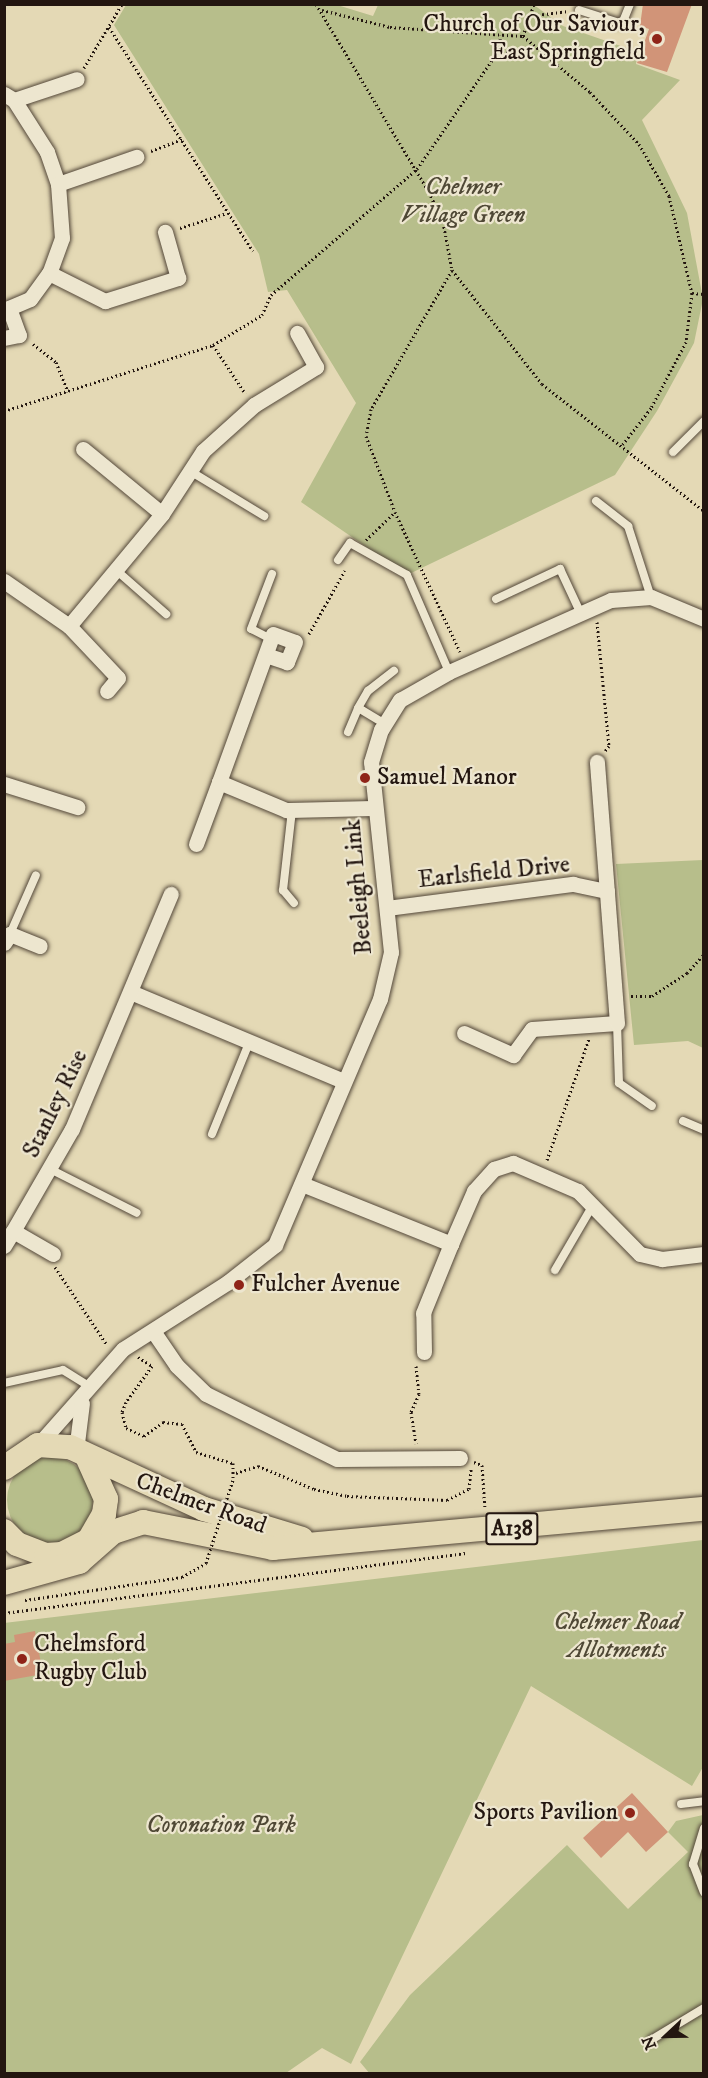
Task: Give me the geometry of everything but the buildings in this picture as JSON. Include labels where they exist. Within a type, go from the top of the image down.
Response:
[{"type":"main road","name":"Chelmer Road","points":[[16,1455],[81,1454],[204,1509],[319,1544]]},
{"type":"main road","name":"Chelmer Road","points":[[81,1454],[100,1476],[106,1499],[98,1528]]},
{"type":"main road","name":"Chelmer Road","points":[[4,1569],[62,1554],[98,1528],[112,1512],[147,1507],[239,1542]]},
{"type":"main road","name":"Chelmer Road","points":[[10,1592],[80,1562],[127,1524],[143,1522],[273,1548],[471,1532],[704,1509]]},
{"type":"main road","points":[[4,1531],[31,1552],[62,1554]]},
{"type":"street","points":[[12,336],[7,306],[30,298],[49,273],[62,238],[58,184],[47,152],[9,97],[77,79]]},
{"type":"street","points":[[58,184],[136,157]]},
{"type":"street","points":[[49,273],[105,301],[178,278],[165,232]]},
{"type":"street","points":[[69,626],[162,514],[204,451],[254,405],[316,367],[297,333]]},
{"type":"street","points":[[83,449],[162,514]]},
{"type":"street","points":[[5,578],[69,626],[118,678],[107,691]]},
{"type":"street","name":"Beeleigh Link","points":[[16,1455],[87,1394],[123,1349],[153,1331],[275,1245],[343,1081],[380,999],[391,952],[371,762],[385,724],[400,700],[449,672],[611,600],[651,597],[704,619]]},
{"type":"street","points":[[196,844],[273,634],[295,642],[287,662],[266,654]]},
{"type":"street","name":"Earlsfield Drive","points":[[597,762],[617,1023]]},
{"type":"street","points":[[219,782],[292,810],[375,808]]},
{"type":"street","points":[[4,784],[76,807]]},
{"type":"street","name":"Earlsfield Drive","points":[[387,908],[573,884],[607,891]]},
{"type":"street","name":"Stanley Rise","points":[[4,1246],[50,1169],[133,993],[171,894]]},
{"type":"street","points":[[7,939],[40,946]]},
{"type":"street","points":[[133,993],[343,1081]]},
{"type":"street","points":[[464,1033],[513,1055],[532,1029],[617,1023]]},
{"type":"street","points":[[424,1353],[423,1313],[474,1191],[494,1169],[513,1163],[593,1205],[640,1254],[662,1259],[704,1254]]},
{"type":"street","points":[[302,1184],[451,1245]]},
{"type":"street","points":[[13,1231],[53,1254]]},
{"type":"street","points":[[153,1331],[206,1394],[337,1459],[460,1458]]},
{"type":"street","points":[[81,1454],[87,1394]]},
{"type":"lane","points":[[579,10],[622,24],[630,4]]},
{"type":"lane","points":[[673,452],[704,421]]},
{"type":"lane","points":[[190,471],[264,516]]},
{"type":"lane","points":[[596,501],[628,526],[651,597]]},
{"type":"lane","points":[[338,560],[350,543],[407,575],[449,672]]},
{"type":"lane","points":[[496,599],[560,568],[587,611]]},
{"type":"lane","points":[[116,570],[166,614]]},
{"type":"lane","points":[[271,639],[251,628],[272,574]]},
{"type":"lane","points":[[348,732],[368,691],[394,671]]},
{"type":"lane","points":[[358,708],[385,724]]},
{"type":"lane","points":[[292,810],[283,890],[294,903]]},
{"type":"lane","points":[[7,939],[36,875]]},
{"type":"lane","points":[[617,1023],[619,1083],[652,1106]]},
{"type":"lane","points":[[213,1134],[249,1043]]},
{"type":"lane","points":[[683,1121],[704,1130]]},
{"type":"lane","points":[[50,1169],[137,1213]]},
{"type":"lane","points":[[555,1270],[593,1205]]},
{"type":"lane","points":[[4,1383],[63,1370],[87,1394]]},
{"type":"lane","points":[[681,1804],[704,1801]]},
{"type":"lane","points":[[704,1828],[693,1864],[704,1892]]},
{"type":"lane","points":[[651,2040],[704,2008]]},
{"type":"path","points":[[77,79],[122,4]]},
{"type":"path","points":[[315,4],[322,10],[417,169],[442,222],[452,270],[542,384],[623,444],[704,511]]},
{"type":"path","points":[[523,36],[534,4]]},
{"type":"path","points":[[322,10],[390,27],[523,36],[620,120],[658,173],[676,217],[692,294],[686,342],[651,408],[623,444]]},
{"type":"path","points":[[529,16],[579,10]]},
{"type":"path","points":[[110,27],[253,251]]},
{"type":"path","points":[[4,411],[68,393],[213,345],[262,315],[271,294],[417,169],[497,53],[501,34]]},
{"type":"path","points":[[497,53],[538,48]]},
{"type":"path","points":[[136,157],[183,139]]},
{"type":"path","points":[[165,232],[227,213]]},
{"type":"path","points":[[452,270],[370,409],[366,436],[394,512],[467,664]]},
{"type":"path","points":[[692,294],[704,294]]},
{"type":"path","points":[[12,336],[56,362],[68,393]]},
{"type":"path","points":[[213,345],[254,405]]},
{"type":"path","points":[[295,642],[310,634],[359,549],[394,512]]},
{"type":"path","points":[[587,611],[600,631],[609,746],[597,762]]},
{"type":"path","points":[[615,996],[652,996],[687,973],[704,954]]},
{"type":"path","points":[[541,1176],[589,1051],[590,1025]]},
{"type":"path","points":[[53,1254],[57,1277],[74,1294],[104,1344],[113,1346]]},
{"type":"path","points":[[131,1352],[152,1365],[126,1402],[122,1412],[126,1428],[144,1437],[163,1422],[182,1424],[196,1452],[225,1457],[236,1473]]},
{"type":"path","points":[[419,1458],[411,1412],[419,1394],[416,1363],[424,1353]]},
{"type":"path","points":[[4,1613],[474,1552],[470,1524],[485,1517],[479,1462],[472,1462],[469,1489],[447,1500],[347,1496],[314,1489],[258,1466],[236,1473],[206,1563],[182,1577],[10,1592]]},
{"type":"green space","name":"Chelmer Village Green","points":[[334,4],[373,16],[378,5],[534,5],[563,26],[638,52],[636,64],[680,80],[642,120],[687,213],[703,299],[694,343],[657,411],[615,475],[407,575],[301,502],[356,403],[287,290],[268,292],[259,254],[114,25],[126,5]]},
{"type":"green space","points":[[703,860],[703,1048],[688,1041],[634,1045],[616,864]]},
{"type":"green space","points":[[50,1457],[67,1460],[81,1469],[90,1483],[93,1500],[90,1517],[81,1531],[67,1540],[50,1543],[33,1540],[19,1531],[10,1517],[7,1500],[10,1483],[19,1469],[33,1460]]},
{"type":"green space","name":"Coronation Park","points":[[703,1540],[703,1767],[692,1786],[531,1686],[351,2064],[322,2048],[286,2073],[5,2073],[4,1623]]},
{"type":"green space","points":[[703,1815],[703,2073],[370,2074],[360,2062],[410,1995],[567,1845],[628,1909],[688,1852],[668,1832],[676,1821]]},
{"type":"place","name":"Church of Our Saviour, East Springfield","points":[[657,39]]},
{"type":"place","name":"Samuel Manor","points":[[365,778]]},
{"type":"place","name":"Fulcher Avenue","points":[[239,1285]]},
{"type":"place","name":"Chelmsford Rugby Club","points":[[22,1659]]},
{"type":"place","name":"Sports Pavilion","points":[[630,1813]]},
{"type":"park label","name":"Chelmer Road Allotments","points":[[617,1637]]}]
